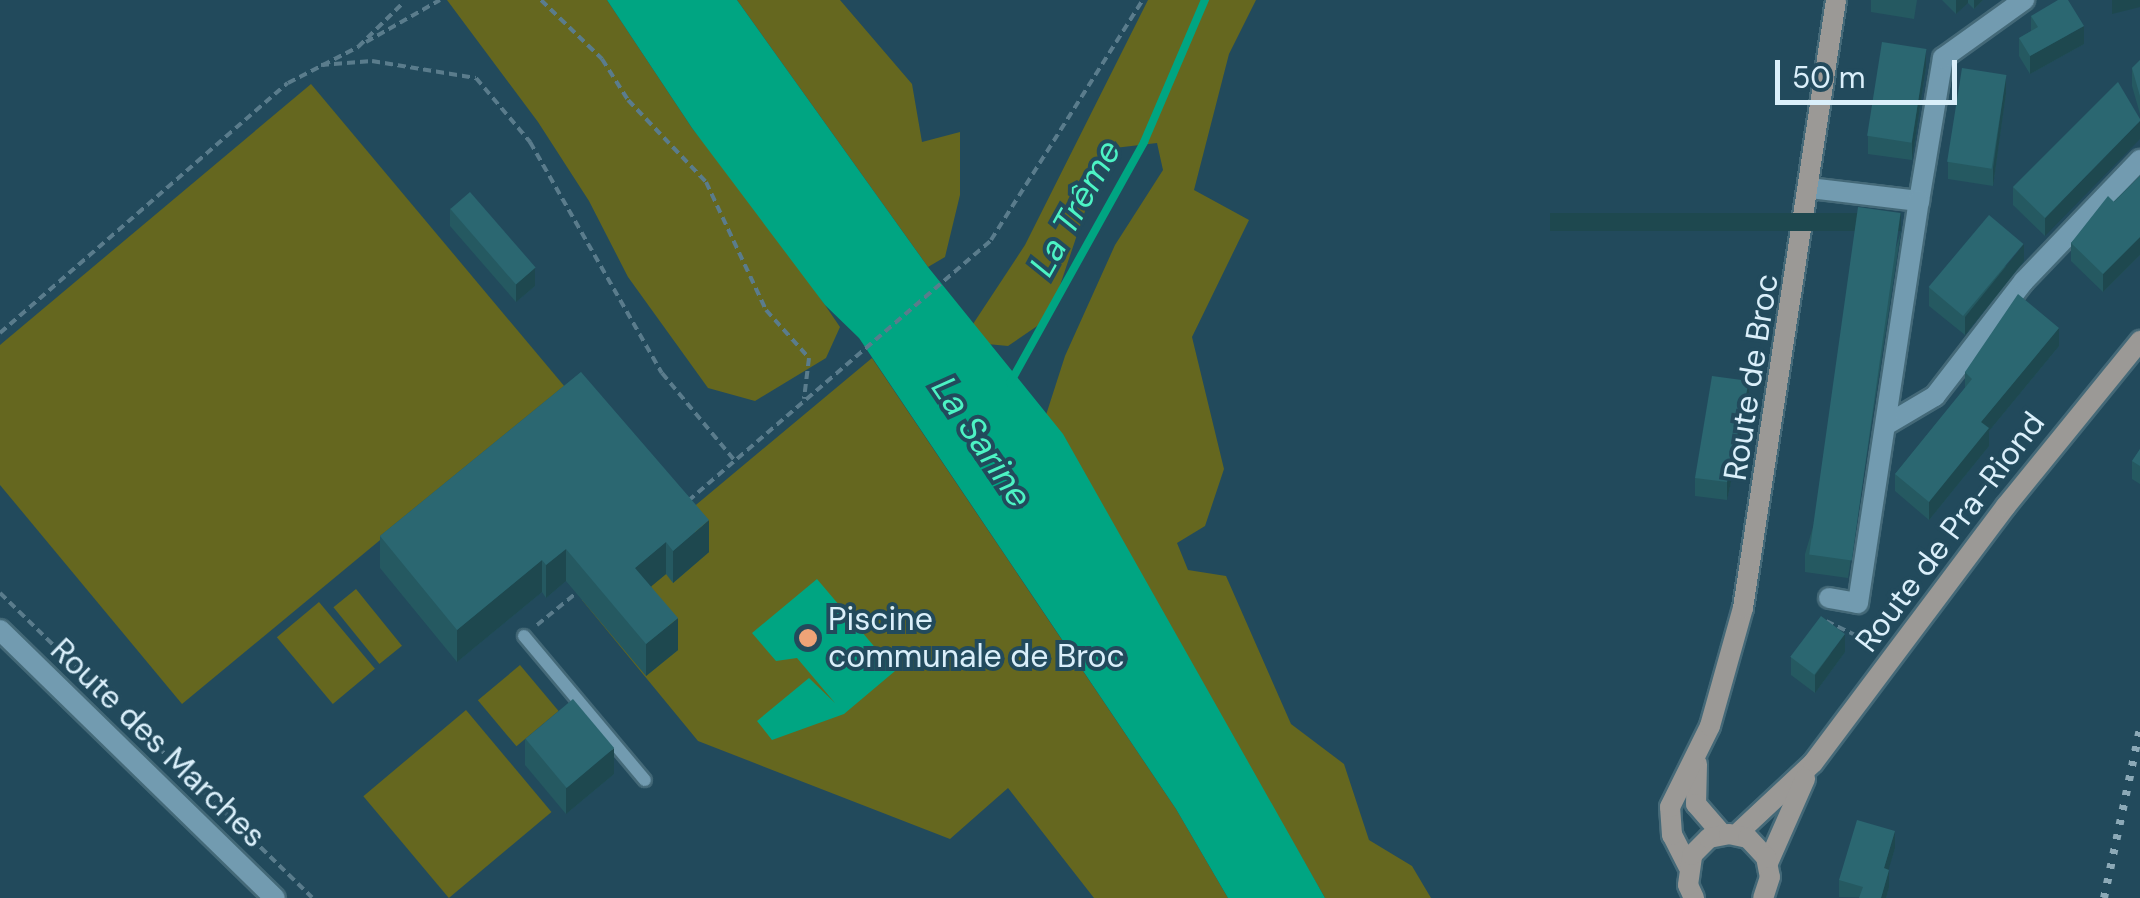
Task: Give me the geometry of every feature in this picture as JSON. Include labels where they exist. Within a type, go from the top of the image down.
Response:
[{"type":"main road","name":"Route de Broc","points":[[1688,866],[1672,834],[1670,807],[1698,757],[1747,589],[1836,0]]},
{"type":"main road","name":"Route de Pra-Riond","points":[[1688,866],[1699,846],[1730,834],[1813,763],[2006,506],[2140,341]]},
{"type":"main road","name":"Route de Broc","points":[[1698,757],[1696,804],[1730,834]]},
{"type":"main road","name":"Route de Pra-Riond","points":[[1763,898],[1768,863],[1813,763]]},
{"type":"main road","points":[[1730,834],[1758,846],[1768,863]]},
{"type":"main road","points":[[1688,866],[1690,895]]},
{"type":"street","points":[[1829,598],[1858,603],[1943,58],[2024,0]]},
{"type":"street","points":[[1886,424],[1935,396],[2024,281],[2140,160]]},
{"type":"street","points":[[1810,188],[1919,201]]},
{"type":"street","name":"Route des Marches","points":[[0,630],[275,898]]},
{"type":"lane","points":[[524,636],[645,780]]},
{"type":"path","points":[[0,333],[288,83],[440,0]]},
{"type":"path","points":[[541,0],[602,59],[628,100],[706,182],[766,310],[810,358],[802,404]]},
{"type":"path","points":[[675,512],[802,404],[826,377],[991,240],[1143,0]]},
{"type":"path","points":[[358,46],[404,2]]},
{"type":"path","points":[[321,65],[372,61],[476,78],[530,142],[662,373],[736,462]]},
{"type":"path","points":[[524,636],[585,586]]},
{"type":"path","points":[[0,593],[312,898]]},
{"type":"path","points":[[1829,598],[1821,618],[1880,647]]},
{"type":"shaded area","points":[[447,0],[607,0],[692,128],[769,223],[840,327],[826,358],[755,401],[708,388],[628,277],[589,201],[538,122]]},
{"type":"shaded area","points":[[737,0],[840,0],[912,84],[922,142],[960,132],[960,195],[945,257],[928,267]]},
{"type":"shaded area","points":[[1148,0],[1256,0],[1229,54],[1194,190],[1249,220],[1192,337],[1224,469],[1205,526],[1177,543],[1188,570],[1226,576],[1291,724],[1344,764],[1369,840],[1412,866],[1431,898],[1325,898],[1046,415],[1065,356],[1115,245],[1163,170],[1157,143],[1106,149],[1049,318],[1008,346],[987,344],[973,324],[1025,245]]},
{"type":"shaded area","points":[[311,84],[565,387],[182,704],[0,485],[0,345]]},
{"type":"shaded area","name":"Piscine communale de Broc","points":[[872,358],[1176,809],[1228,898],[1094,898],[1008,788],[950,839],[698,741],[582,600]]},
{"type":"shaded area","points":[[356,589],[402,646],[379,664],[333,607]]},
{"type":"shaded area","points":[[319,602],[375,669],[333,704],[277,637]]},
{"type":"shaded area","points":[[520,665],[559,711],[516,746],[478,700]]},
{"type":"shaded area","points":[[466,710],[551,812],[449,898],[363,796]]},
{"type":"water","name":"La Sarine","points":[[607,0],[737,0],[928,267],[1063,434],[1325,898],[1228,898],[1176,809],[859,338],[825,305],[692,128]]},
{"type":"water","points":[[817,579],[895,671],[844,714],[772,740],[757,721],[809,678],[835,703],[797,658],[776,661],[752,633]]},
{"type":"building","points":[[2058,0],[2068,0],[2084,26],[2030,56],[2019,38],[2038,27],[2031,16]]},
{"type":"building","points":[[1882,42],[1926,49],[1912,143],[1867,136]]},
{"type":"building","points":[[2140,60],[2140,96],[2132,68]]},
{"type":"building","points":[[1962,68],[2006,75],[1992,169],[1947,162]]},
{"type":"building","points":[[2118,82],[2140,121],[2045,218],[2013,187]]},
{"type":"building","points":[[2140,176],[2140,237],[2103,274],[2071,243],[2108,196],[2114,202]]},
{"type":"building","points":[[470,192],[536,267],[516,285],[450,209]]},
{"type":"building","points":[[1858,207],[1901,213],[1852,561],[1809,555]]},
{"type":"building","points":[[1989,215],[2023,244],[1963,316],[1929,287]]},
{"type":"building","points":[[2018,294],[2059,328],[1981,422],[1989,428],[1929,502],[1895,474],[1972,379],[1965,372]]},
{"type":"building","points":[[581,372],[709,520],[673,551],[666,542],[635,568],[678,618],[646,644],[566,549],[546,565],[542,560],[457,630],[380,536]]},
{"type":"building","points":[[1712,376],[1749,381],[1727,482],[1695,478]]},
{"type":"building","points":[[2140,449],[2140,466],[2132,461]]},
{"type":"building","points":[[1821,616],[1845,634],[1814,675],[1790,657]]},
{"type":"building","points":[[573,699],[614,748],[567,788],[526,739]]},
{"type":"building","points":[[1857,820],[1895,831],[1884,868],[1889,870],[1881,898],[1859,898],[1863,887],[1839,880]]},
{"type":"waterway","name":"La Trême","points":[[1010,383],[1144,142],[1205,0]]},
{"type":"railway","points":[[2104,898],[2140,729]]},
{"type":"place","name":"Piscine communale de Broc","points":[[808,638]]}]
